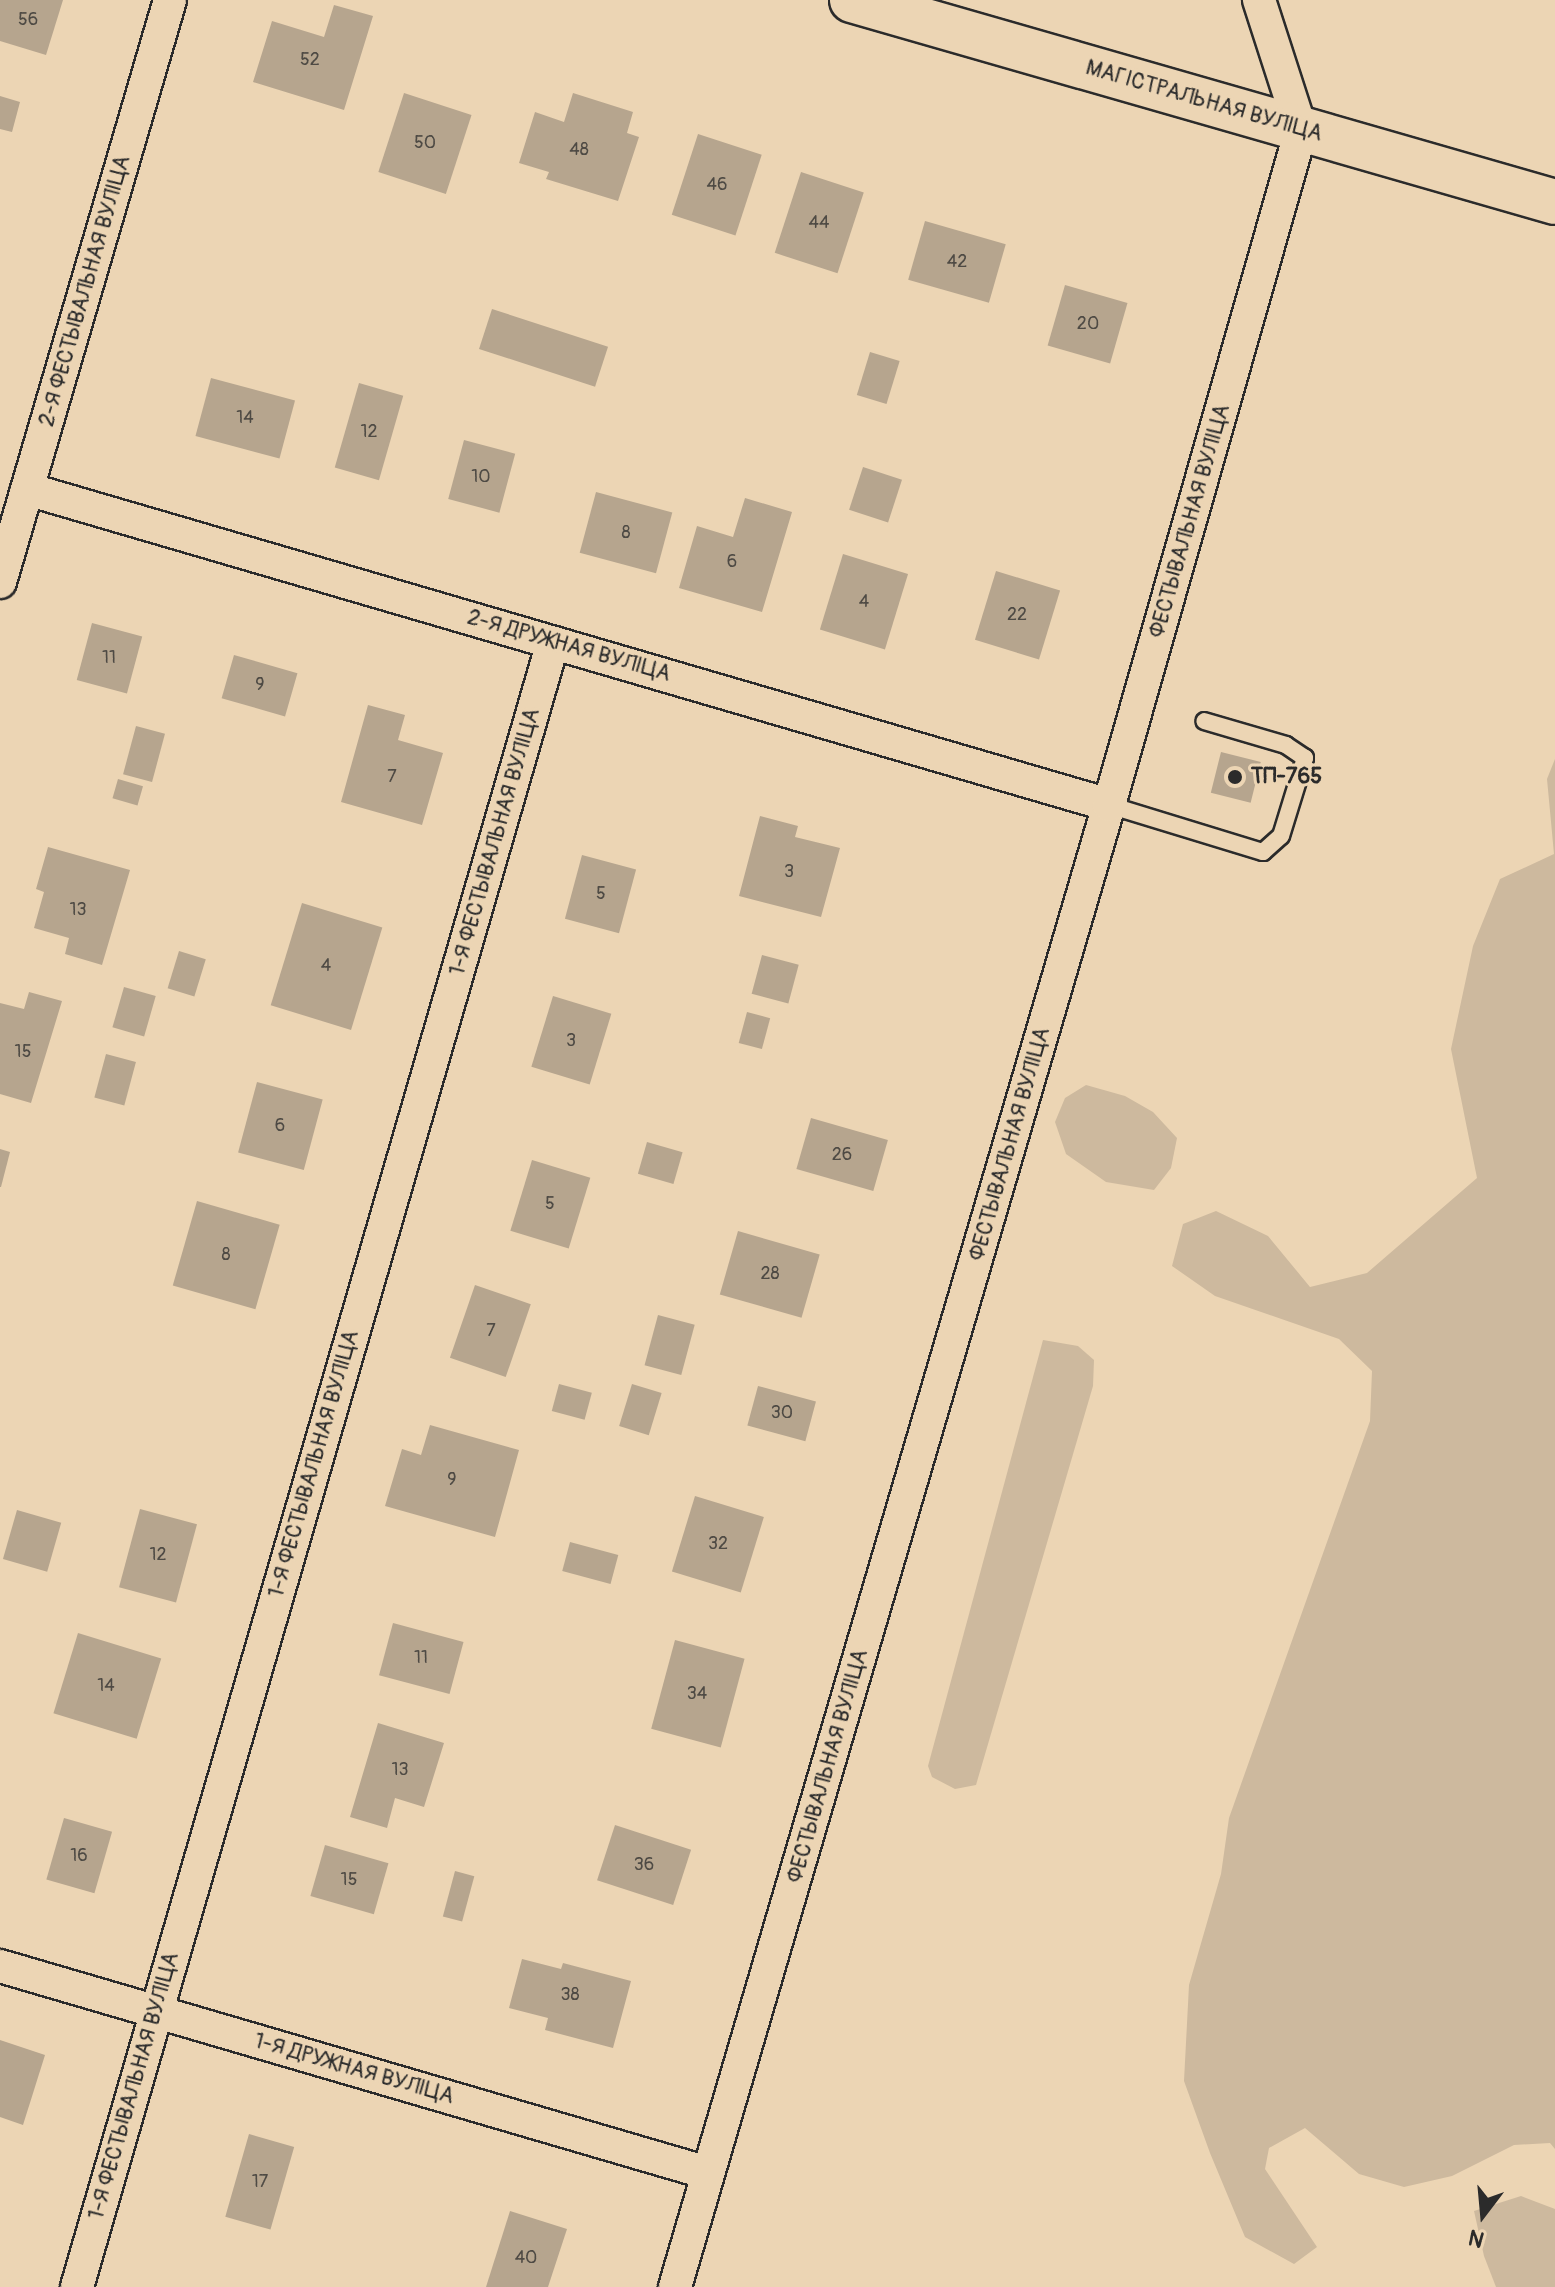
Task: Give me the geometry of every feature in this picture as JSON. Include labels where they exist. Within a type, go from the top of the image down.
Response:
[{"type":"street","name":"2-Я ФЕСТЫВАЛЬНАЯ ВУЛІЦА","points":[[0,582],[170,0]]},
{"type":"street","name":"МАГІСТРАЛЬНАЯ ВУЛІЦА","points":[[852,0],[1555,202]]},
{"type":"street","points":[[1259,0],[1301,130]]},
{"type":"street","name":"ФЕСТЫВАЛЬНАЯ ВУЛІЦА","points":[[675,2287],[1109,805],[1301,130]]},
{"type":"street","name":"2-Я ДРУЖНАЯ ВУЛІЦА","points":[[27,489],[1109,805]]},
{"type":"street","name":"1-Я ФЕСТЫВАЛЬНАЯ ВУЛІЦА","points":[[77,2287],[553,642]]},
{"type":"street","name":"1-Я ДРУЖНАЯ ВУЛІЦА","points":[[0,1966],[708,2173]]},
{"type":"lane","points":[[1109,805],[1263,852],[1281,836],[1305,758],[1286,745],[1204,721]]},
{"type":"shaded area","points":[[1555,759],[1555,2149],[1550,2143],[1514,2145],[1452,2176],[1404,2187],[1359,2174],[1305,2128],[1269,2148],[1265,2169],[1317,2247],[1294,2264],[1245,2237],[1210,2153],[1184,2081],[1189,1985],[1221,1874],[1229,1818],[1370,1421],[1372,1371],[1339,1339],[1215,1296],[1172,1266],[1183,1224],[1216,1211],[1268,1236],[1310,1287],[1367,1273],[1477,1178],[1451,1049],[1473,946],[1500,879],[1554,854],[1547,779]]},
{"type":"shaded area","points":[[1086,1085],[1125,1096],[1153,1112],[1177,1138],[1171,1168],[1154,1190],[1106,1182],[1066,1154],[1055,1122],[1065,1098]]},
{"type":"shaded area","points":[[1043,1340],[1078,1346],[1094,1360],[1093,1386],[976,1785],[955,1789],[932,1777],[928,1766]]},
{"type":"shaded area","points":[[1521,2196],[1555,2209],[1555,2287],[1496,2287],[1484,2256],[1474,2211]]},
{"type":"building","points":[[0,0],[63,0],[46,55],[0,41]]},
{"type":"building","points":[[334,5],[373,16],[344,110],[253,82],[272,21],[324,37]]},
{"type":"building","points":[[404,93],[472,115],[446,194],[378,172]]},
{"type":"building","points":[[573,93],[633,112],[627,133],[639,137],[618,201],[546,179],[549,172],[519,163],[535,112],[564,122]]},
{"type":"building","points":[[0,96],[20,102],[12,132],[0,129]]},
{"type":"building","points":[[698,134],[762,155],[735,236],[672,215]]},
{"type":"building","points":[[801,172],[864,192],[838,273],[775,253]]},
{"type":"building","points":[[925,221],[1006,244],[989,303],[908,280]]},
{"type":"building","points":[[1065,285],[1127,303],[1110,363],[1048,346]]},
{"type":"building","points":[[492,309],[608,347],[595,387],[479,349]]},
{"type":"building","points":[[870,352],[900,361],[886,404],[857,395]]},
{"type":"building","points":[[211,378],[295,401],[280,458],[195,436]]},
{"type":"building","points":[[359,383],[403,396],[379,480],[335,468]]},
{"type":"building","points":[[464,440],[515,454],[499,513],[448,499]]},
{"type":"building","points":[[863,467],[902,480],[888,522],[849,510]]},
{"type":"building","points":[[596,492],[672,512],[656,573],[580,553]]},
{"type":"building","points":[[745,498],[792,512],[762,612],[679,588],[697,526],[733,537]]},
{"type":"building","points":[[843,554],[908,574],[885,649],[820,630]]},
{"type":"building","points":[[996,571],[1060,591],[1039,659],[975,640]]},
{"type":"building","points":[[92,623],[142,636],[127,693],[77,680]]},
{"type":"building","points":[[234,655],[297,673],[285,716],[222,698]]},
{"type":"building","points":[[368,705],[405,715],[398,740],[443,753],[422,825],[341,802]]},
{"type":"building","points":[[136,726],[165,734],[152,782],[123,774]]},
{"type":"building","name":"ТП-765","points":[[1221,752],[1261,762],[1251,803],[1211,793]]},
{"type":"building","points":[[118,779],[143,786],[137,805],[112,798]]},
{"type":"building","points":[[760,816],[798,826],[795,837],[840,848],[821,917],[739,896]]},
{"type":"building","points":[[48,847],[130,870],[102,965],[65,954],[69,938],[34,928],[44,892],[36,889]]},
{"type":"building","points":[[582,855],[636,869],[619,933],[565,919]]},
{"type":"building","points":[[302,903],[382,928],[351,1030],[271,1005]]},
{"type":"building","points":[[179,951],[206,959],[194,996],[168,988]]},
{"type":"building","points":[[762,955],[799,965],[788,1003],[752,994]]},
{"type":"building","points":[[124,987],[156,996],[144,1036],[112,1027]]},
{"type":"building","points":[[29,992],[62,1001],[31,1103],[0,1094],[0,1003],[24,1009]]},
{"type":"building","points":[[553,996],[611,1014],[590,1085],[531,1067]]},
{"type":"building","points":[[747,1012],[770,1018],[762,1049],[739,1043]]},
{"type":"building","points":[[106,1054],[136,1062],[124,1105],[94,1097]]},
{"type":"building","points":[[257,1082],[323,1100],[304,1170],[238,1153]]},
{"type":"building","points":[[811,1118],[888,1140],[873,1191],[796,1169]]},
{"type":"building","points":[[647,1142],[683,1152],[673,1184],[638,1174]]},
{"type":"building","points":[[0,1149],[10,1152],[1,1187],[0,1187]]},
{"type":"building","points":[[532,1160],[590,1178],[569,1249],[510,1231]]},
{"type":"building","points":[[197,1201],[280,1225],[255,1309],[173,1286]]},
{"type":"building","points":[[738,1231],[820,1254],[802,1318],[720,1294]]},
{"type":"building","points":[[475,1285],[531,1304],[506,1377],[450,1358]]},
{"type":"building","points":[[658,1315],[695,1325],[681,1375],[645,1365]]},
{"type":"building","points":[[559,1384],[592,1393],[585,1420],[552,1411]]},
{"type":"building","points":[[632,1384],[662,1393],[649,1435],[619,1426]]},
{"type":"building","points":[[758,1386],[816,1402],[805,1441],[747,1426]]},
{"type":"building","points":[[430,1425],[519,1450],[495,1537],[385,1506],[402,1449],[421,1455]]},
{"type":"building","points":[[695,1496],[764,1517],[741,1593],[672,1572]]},
{"type":"building","points":[[140,1509],[197,1524],[176,1603],[119,1587]]},
{"type":"building","points":[[17,1510],[61,1523],[47,1572],[3,1559]]},
{"type":"building","points":[[570,1542],[618,1555],[611,1584],[562,1571]]},
{"type":"building","points":[[393,1623],[464,1642],[450,1694],[379,1675]]},
{"type":"building","points":[[78,1633],[161,1658],[137,1739],[53,1713]]},
{"type":"building","points":[[675,1640],[745,1659],[721,1748],[651,1729]]},
{"type":"building","points":[[378,1723],[444,1743],[424,1807],[395,1798],[387,1828],[350,1817]]},
{"type":"building","points":[[64,1818],[112,1832],[94,1893],[46,1880]]},
{"type":"building","points":[[615,1825],[691,1850],[673,1905],[597,1880]]},
{"type":"building","points":[[325,1845],[388,1863],[374,1914],[310,1896]]},
{"type":"building","points":[[455,1871],[474,1876],[462,1922],[443,1916]]},
{"type":"building","points":[[522,1959],[561,1969],[563,1963],[631,1981],[613,2048],[545,2030],[548,2018],[509,2008]]},
{"type":"building","points":[[0,2040],[45,2055],[23,2125],[0,2117]]},
{"type":"building","points":[[249,2134],[294,2147],[270,2230],[225,2217]]},
{"type":"building","points":[[510,2211],[567,2229],[548,2287],[486,2287]]},
{"type":"place","name":"ТП-765","points":[[1235,777]]}]
